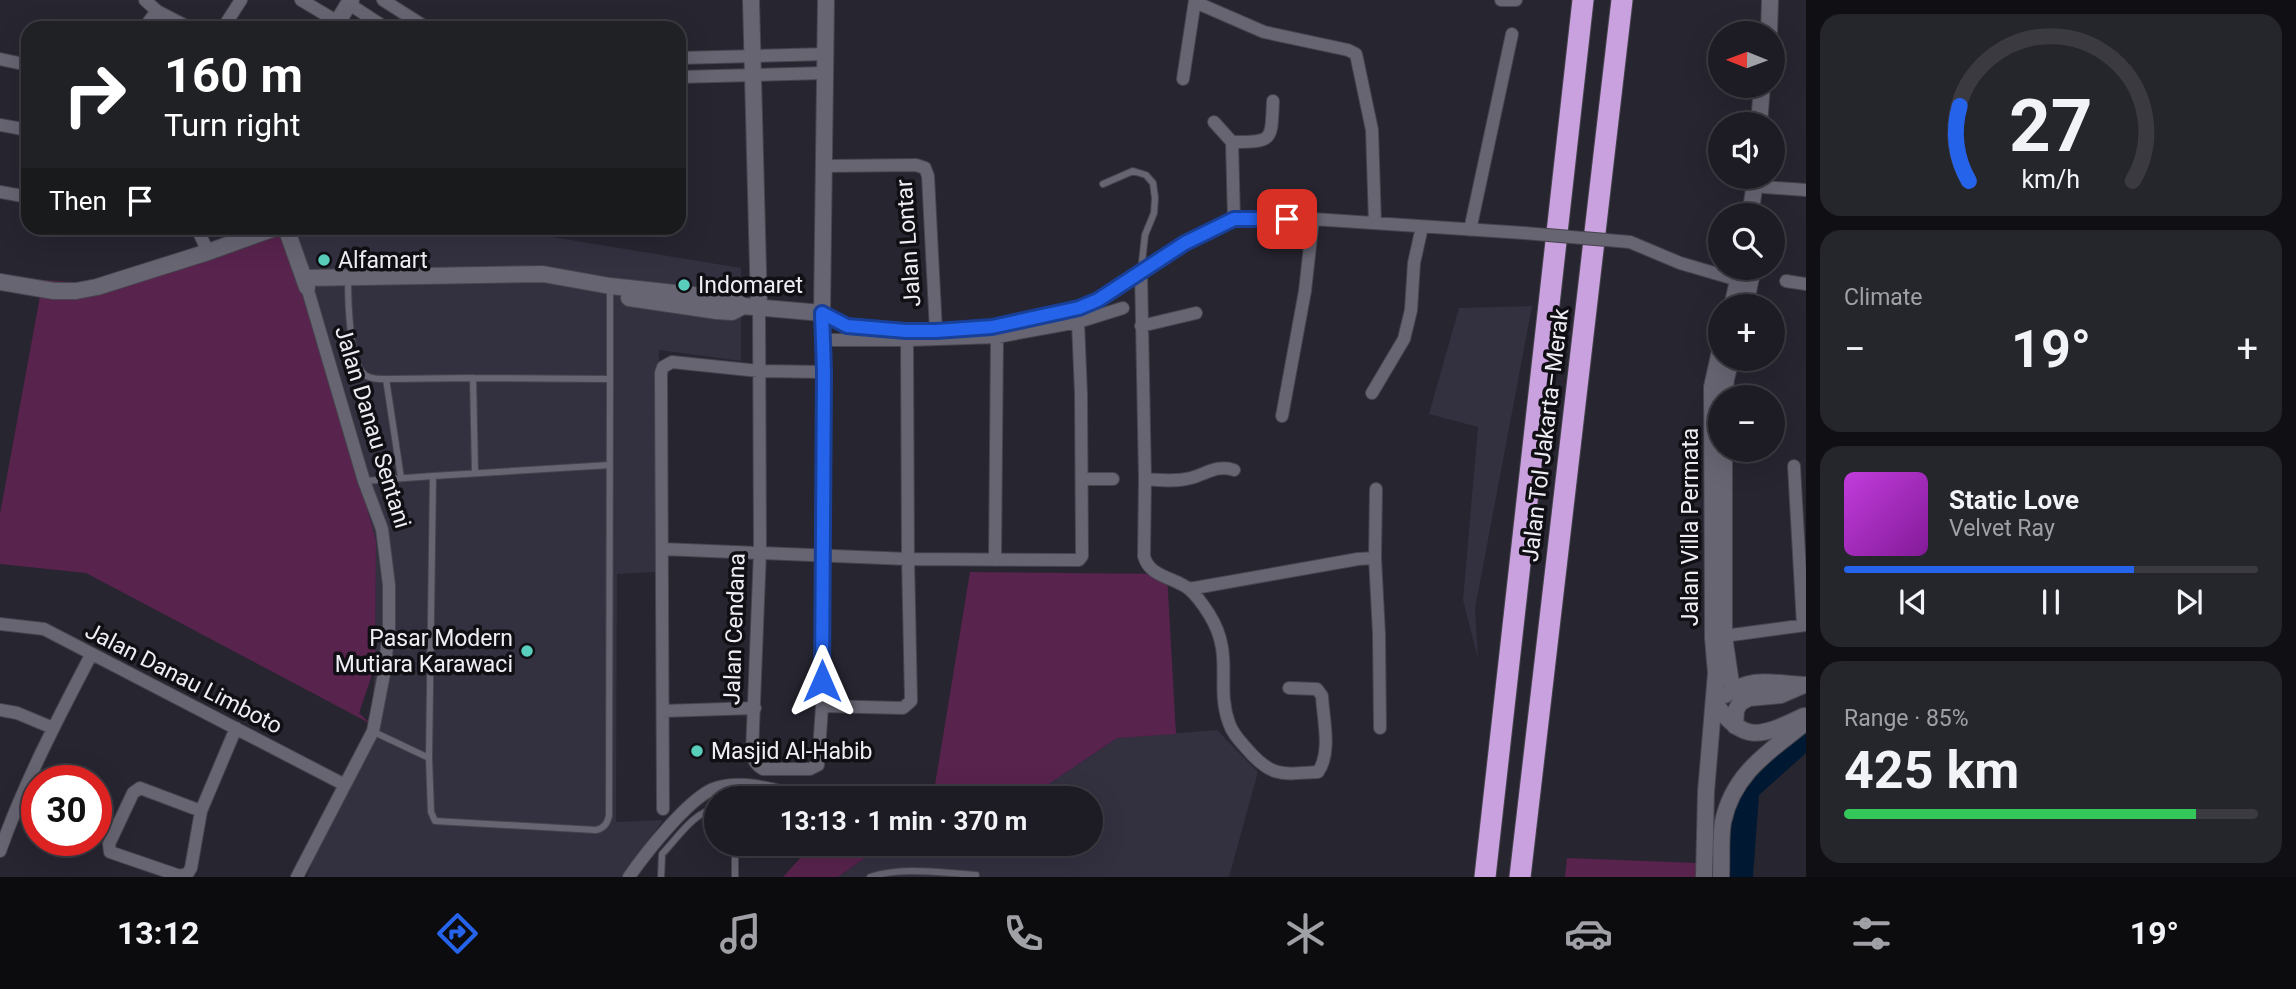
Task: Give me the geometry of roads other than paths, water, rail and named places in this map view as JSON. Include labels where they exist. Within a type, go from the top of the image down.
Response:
[{"type":"highway","name":"Jalan Tol Jakarta–Merak","points":[[1485,877],[1583,0]]},
{"type":"highway","name":"Jalan Tol Jakarta–Merak","points":[[1520,877],[1622,0]]},
{"type":"street","points":[[145,0],[157,11],[176,21]]},
{"type":"street","points":[[227,21],[241,0]]},
{"type":"street","points":[[301,0],[330,21]]},
{"type":"street","points":[[383,0],[416,21]]},
{"type":"street","name":"Jalan Cendana","points":[[751,0],[751,307],[759,372],[760,551],[752,753],[753,759],[763,769],[810,769],[818,765],[820,755],[826,0]]},
{"type":"street","points":[[1501,0],[1516,0]]},
{"type":"street","points":[[1769,21],[1770,0]]},
{"type":"street","points":[[1183,79],[1195,1],[1264,32],[1356,54],[1371,130],[1375,223]]},
{"type":"street","points":[[338,21],[350,2],[376,21]]},
{"type":"street","points":[[149,21],[157,11]]},
{"type":"street","points":[[1470,230],[1513,34]]},
{"type":"street","points":[[825,54],[686,58],[686,76],[825,72]]},
{"type":"street","points":[[0,60],[21,64]]},
{"type":"street","points":[[1232,142],[1265,141],[1269,136],[1273,101]]},
{"type":"street","points":[[1214,122],[1232,142],[1234,219]]},
{"type":"street","points":[[0,125],[21,129]]},
{"type":"street","name":"Jalan Lontar","points":[[825,166],[916,165],[925,168],[928,176],[936,331]]},
{"type":"street","points":[[1785,186],[1806,190]]},
{"type":"street","points":[[0,192],[21,196]]},
{"type":"street","points":[[306,283],[470,279],[545,283],[610,290],[717,311],[732,312],[751,307],[822,313],[847,326],[936,331],[992,327],[1079,308],[1098,300],[1185,243],[1234,219],[1313,219],[1630,242],[1680,263],[1708,268]]},
{"type":"street","points":[[1282,416],[1305,291],[1313,219]]},
{"type":"street","points":[[1372,393],[1404,340],[1411,310],[1414,263],[1422,227]]},
{"type":"street","points":[[200,235],[208,252]]},
{"type":"street","points":[[0,282],[54,291],[76,291],[97,287],[255,235]]},
{"type":"street","name":"Jalan Danau Sentani","points":[[289,235],[382,529],[389,585],[389,628],[384,674],[373,731],[297,877]]},
{"type":"street","points":[[1141,271],[1146,564],[1189,589],[1208,612],[1218,630],[1224,651],[1226,711],[1234,734],[1262,766],[1276,772],[1318,772],[1324,764],[1325,752],[1322,696],[1317,689],[1289,688]]},
{"type":"street","points":[[1786,281],[1806,284]]},
{"type":"street","points":[[824,340],[997,337],[1078,322],[1123,308]]},
{"type":"street","points":[[1141,326],[1196,313]]},
{"type":"street","points":[[662,549],[908,559],[1081,559],[1078,322]]},
{"type":"street","points":[[995,560],[997,337]]},
{"type":"street","points":[[822,706],[903,708],[911,701],[907,340]]},
{"type":"street","points":[[663,809],[663,368],[672,362],[759,372],[824,372]]},
{"type":"street","name":"Jalan Villa Permata","points":[[1704,877],[1706,792],[1716,673],[1713,638],[1712,387],[1716,371]]},
{"type":"street","name":"Jalan Villa Permata","points":[[1724,462],[1724,636],[1732,690]]},
{"type":"street","points":[[1724,636],[1804,625],[1794,466]]},
{"type":"street","points":[[1145,479],[1173,481],[1190,479],[1220,468],[1234,470]]},
{"type":"street","points":[[1082,479],[1113,479]]},
{"type":"street","points":[[1376,489],[1375,558],[1380,634],[1380,727]]},
{"type":"street","points":[[1189,589],[1375,558]]},
{"type":"street","name":"Jalan Danau Limboto","points":[[0,624],[44,629],[345,785]]},
{"type":"street","points":[[0,851],[53,728],[91,654]]},
{"type":"street","points":[[1805,685],[1751,682],[1732,690],[1715,703],[1725,718],[1744,732],[1760,734],[1806,715]]},
{"type":"street","points":[[1735,726],[1736,710],[1740,703],[1749,698],[1781,695],[1805,685]]},
{"type":"street","points":[[663,711],[755,708]]},
{"type":"street","points":[[0,710],[17,713],[53,728]]},
{"type":"street","points":[[1721,877],[1723,823],[1733,791],[1751,766],[1806,722]]},
{"type":"street","points":[[201,811],[140,788],[133,793],[109,844],[110,852],[180,876],[188,873],[201,811],[236,728]]},
{"type":"street","points":[[731,786],[750,786]]},
{"type":"street","points":[[629,877],[657,840],[704,795]]},
{"type":"lane","points":[[1103,184],[1133,171],[1146,175],[1153,183],[1154,213],[1145,235],[1141,271]]},
{"type":"lane","points":[[348,281],[354,355],[362,373],[372,379],[610,379]]},
{"type":"lane","points":[[433,475],[430,813],[435,821],[596,830],[602,828],[609,816],[610,290]]},
{"type":"lane","points":[[473,378],[475,472]]},
{"type":"lane","points":[[386,379],[401,478]]},
{"type":"lane","points":[[365,481],[610,465]]},
{"type":"lane","points":[[373,731],[429,758]]},
{"type":"lane","points":[[662,877],[662,854],[695,819],[704,814]]},
{"type":"lane","points":[[735,856],[735,877]]},
{"type":"lane","points":[[870,877],[900,871],[976,875]]},
{"type":"water","points":[[1806,727],[1806,753],[1759,795],[1753,877],[1729,877],[1732,820],[1739,792],[1755,768]]},
{"type":"place","name":"Alfamart","points":[[324,260]]},
{"type":"place","name":"Indomaret","points":[[684,285]]},
{"type":"place","name":"Pasar Modern Mutiara Karawaci","points":[[527,651]]},
{"type":"place","name":"Masjid Al-Habib","points":[[697,751]]}]
